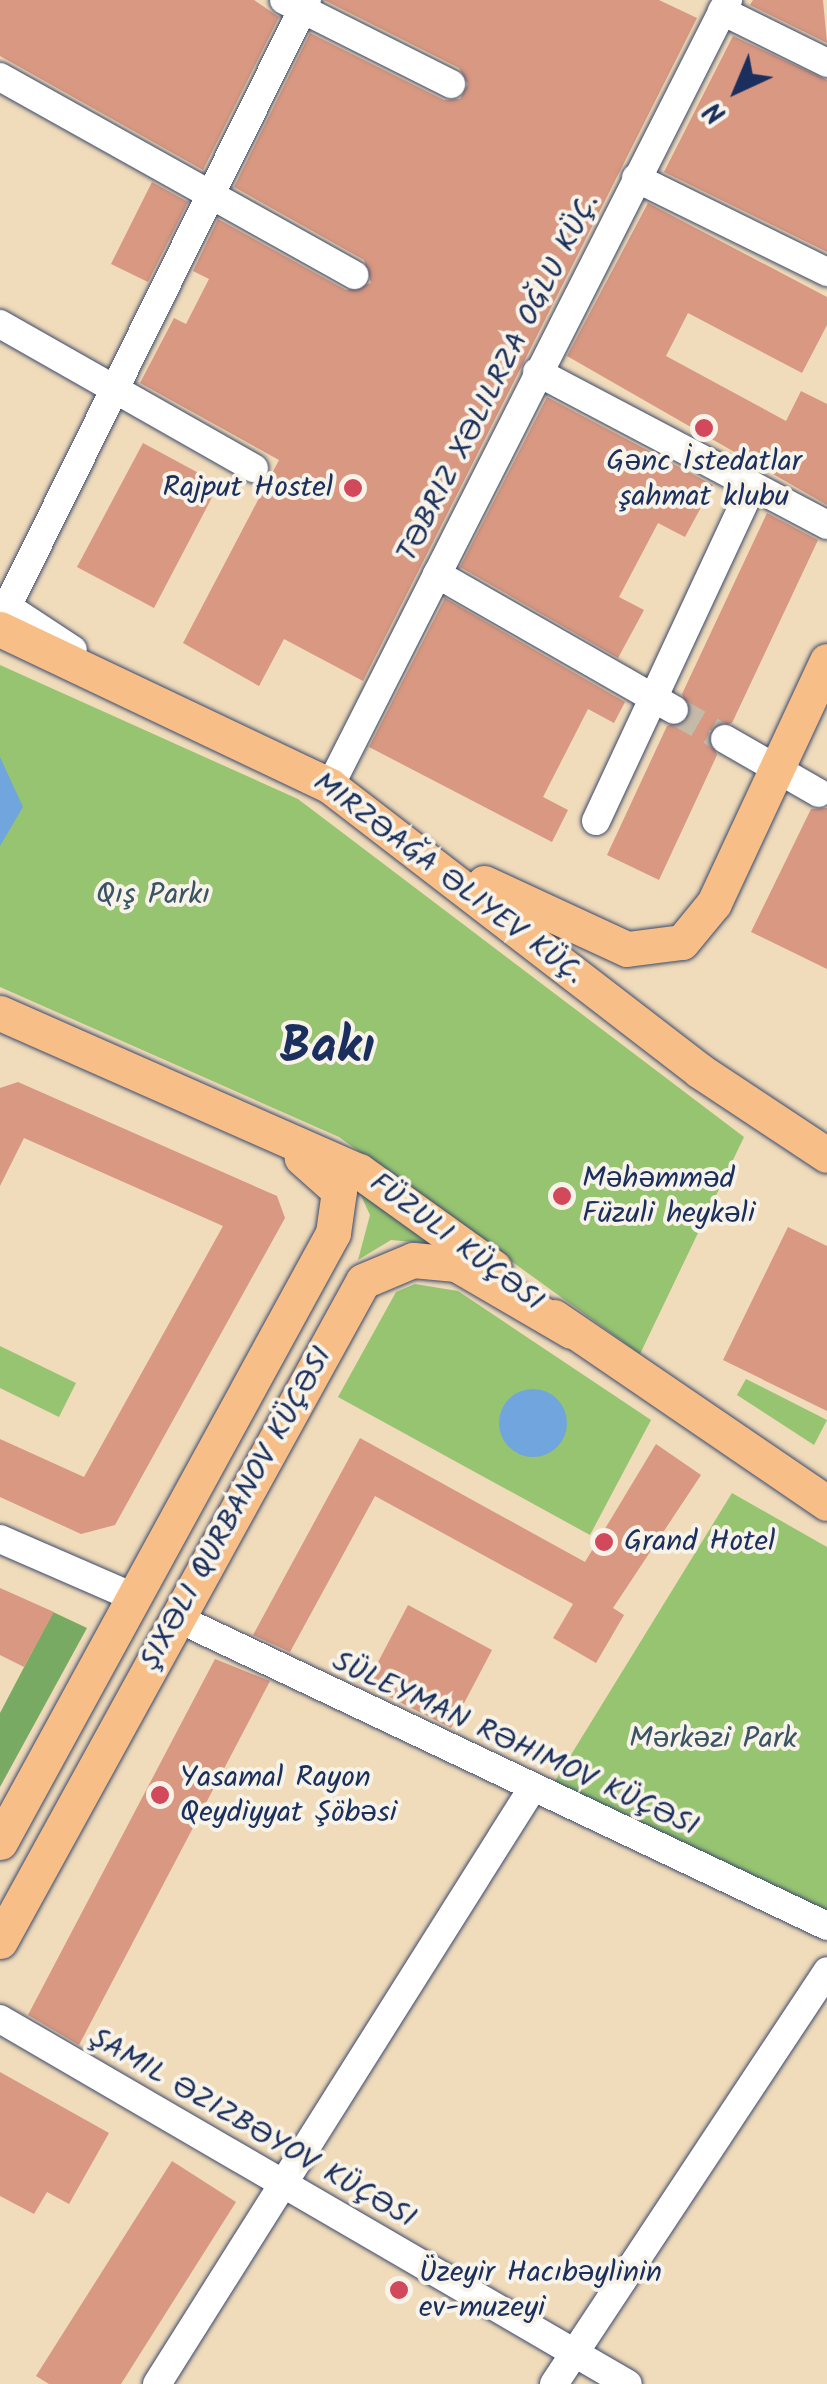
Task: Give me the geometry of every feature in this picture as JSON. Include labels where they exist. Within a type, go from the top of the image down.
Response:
[{"type":"main road","name":"MIRZƏAĞA ƏLIYEV KÜÇ.","points":[[2,613],[138,692],[330,786],[748,1107],[827,1155]]},
{"type":"main road","points":[[412,847],[604,942],[660,951],[682,942],[714,903],[827,660]]},
{"type":"main road","name":"FÜZULI KÜÇƏSI","points":[[0,1013],[359,1170],[571,1331],[827,1503]]},
{"type":"main road","points":[[0,1842],[136,1598],[340,1207],[317,1168],[150,1079]]},
{"type":"main road","points":[[0,1941],[372,1274],[413,1260],[456,1264],[571,1331]]},
{"type":"street","points":[[2,613],[118,390],[213,195],[298,3],[450,84]]},
{"type":"street","points":[[725,6],[827,63]]},
{"type":"street","name":"TƏBRIZ XƏLILRZA OĞLU KÜÇ.","points":[[330,786],[725,6]]},
{"type":"street","points":[[0,77],[354,275]]},
{"type":"street","points":[[636,178],[827,272]]},
{"type":"street","points":[[0,324],[254,468]]},
{"type":"street","points":[[537,372],[827,525]]},
{"type":"street","points":[[596,820],[664,704],[752,486]]},
{"type":"street","points":[[437,574],[664,704]]},
{"type":"street","points":[[724,739],[819,793]]},
{"type":"street","points":[[0,1538],[136,1598]]},
{"type":"street","name":"SÜLEYMAN RƏHIMOV KÜÇƏSI","points":[[177,1618],[530,1792],[827,1926]]},
{"type":"street","points":[[156,2384],[530,1792]]},
{"type":"street","points":[[554,2384],[827,1971]]},
{"type":"street","name":"ŞAMIL ƏZIZBƏYOV KÜÇƏSI","points":[[0,2019],[283,2188],[628,2384]]},
{"type":"green space","name":"Qış Parkı","points":[[0,665],[298,799],[744,1137],[640,1354],[339,1137],[0,987]]},
{"type":"green space","points":[[352,1176],[447,1245],[391,1240],[358,1260],[370,1215]]},
{"type":"green space","points":[[415,1284],[458,1291],[651,1420],[590,1535],[338,1397],[396,1292]]},
{"type":"green space","points":[[0,1346],[76,1383],[59,1417],[0,1388]]},
{"type":"green space","points":[[746,1379],[827,1420],[814,1445],[737,1395]]},
{"type":"green space","name":"Mərkəzi Park","points":[[732,1493],[827,1547],[827,1915],[550,1789]]},
{"type":"green space","points":[[53,1612],[87,1628],[0,1787],[0,1713]]},
{"type":"water","points":[[0,757],[23,807],[0,846]]},
{"type":"water","points":[[533,1389],[557,1399],[567,1423],[557,1447],[533,1457],[509,1447],[499,1423],[509,1399]]},
{"type":"building","points":[[0,0],[254,0],[279,17],[203,170],[0,56]]},
{"type":"building","points":[[324,0],[659,0],[697,18],[363,681],[284,639],[259,686],[183,643],[279,460],[140,383],[174,318],[186,324],[209,279],[193,271],[218,219],[346,290],[371,283],[364,260],[234,187],[310,33],[444,100],[460,99],[468,84],[459,68]]},
{"type":"building","points":[[753,0],[823,0],[827,43],[750,5]]},
{"type":"building","points":[[733,36],[827,80],[827,252],[664,172]]},
{"type":"building","points":[[152,182],[188,202],[148,282],[111,264]]},
{"type":"building","points":[[648,203],[827,297],[827,325],[802,373],[688,313],[666,356],[786,421],[801,391],[827,404],[827,505],[567,356]]},
{"type":"building","points":[[547,397],[713,485],[685,537],[658,523],[619,597],[644,610],[618,658],[460,567]]},
{"type":"building","points":[[143,443],[219,484],[154,608],[77,567]]},
{"type":"building","points":[[767,513],[818,540],[732,723],[709,731],[717,755],[659,880],[607,855],[667,726],[690,718],[682,694]]},
{"type":"building","points":[[445,598],[625,702],[614,723],[588,709],[543,797],[568,810],[552,842],[369,747]]},
{"type":"building","points":[[827,808],[827,969],[751,932],[811,809]]},
{"type":"building","points":[[18,1082],[277,1196],[285,1218],[115,1525],[81,1534],[0,1497],[0,1439],[84,1477],[223,1226],[24,1138],[0,1186],[0,1088]]},
{"type":"building","points":[[788,1227],[827,1246],[827,1411],[723,1360]]},
{"type":"building","points":[[360,1438],[585,1562],[656,1444],[701,1475],[613,1608],[624,1615],[596,1663],[553,1638],[573,1604],[375,1496],[290,1652],[253,1635]]},
{"type":"building","points":[[0,1588],[54,1612],[24,1667],[0,1655]]},
{"type":"building","points":[[408,1605],[492,1650],[451,1728],[366,1685]]},
{"type":"building","points":[[215,1659],[270,1681],[79,2045],[28,2015]]},
{"type":"building","points":[[0,2072],[109,2133],[69,2204],[47,2192],[34,2214],[0,2196]]},
{"type":"building","points":[[172,2161],[236,2202],[121,2384],[49,2384],[36,2376]]},
{"type":"tunnel","points":[[674,710],[725,739]]},
{"type":"place","name":"Gənc İstedatlar şahmat klubu","points":[[704,428]]},
{"type":"place","name":"Rajput Hostel","points":[[353,488]]},
{"type":"place","name":"Məhəmməd Füzuli heykəli","points":[[562,1196]]},
{"type":"place","name":"Grand Hotel","points":[[604,1542]]},
{"type":"place","name":"Yasamal Rayon Qeydiyyat Şöbəsi","points":[[160,1795]]},
{"type":"place","name":"Üzeyir Hacıbəylinin ev-muzeyi","points":[[399,2290]]},
{"type":"district","name":"Bakı","points":[[327,1050]]}]
